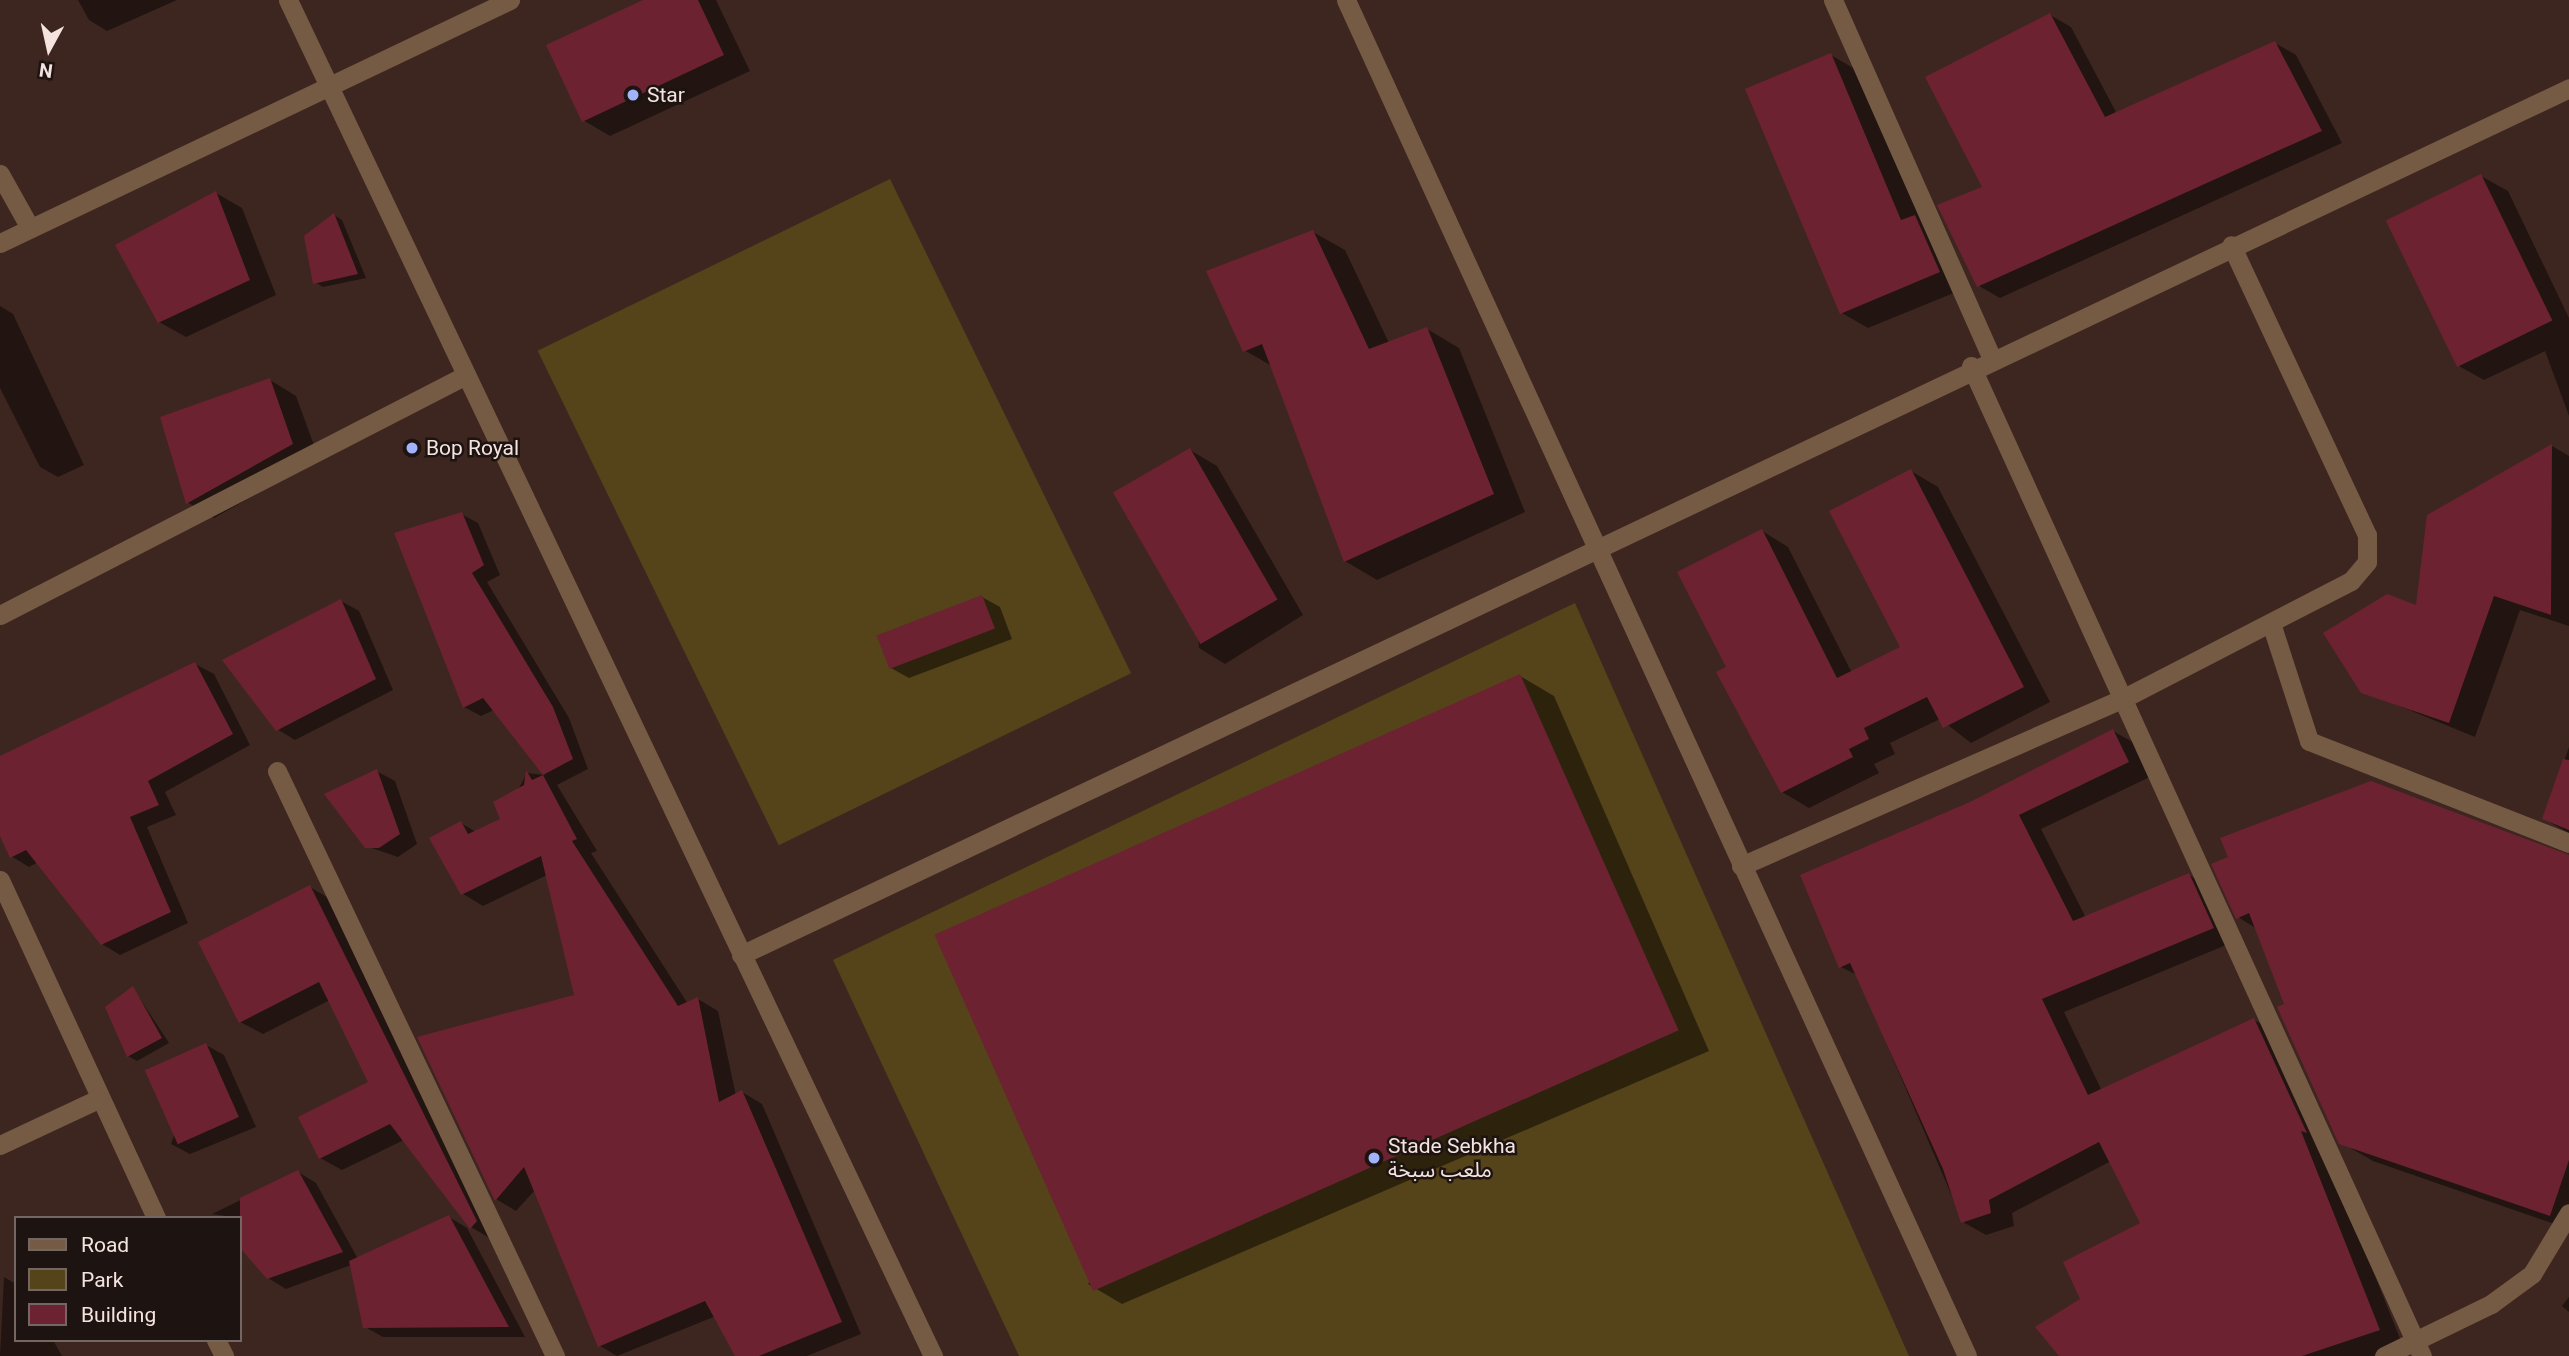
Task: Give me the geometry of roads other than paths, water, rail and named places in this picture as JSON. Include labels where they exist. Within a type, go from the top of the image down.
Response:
[{"type":"street","points":[[288,0],[933,1356]]},
{"type":"street","points":[[0,243],[510,0]]},
{"type":"street","points":[[1346,0],[1593,548],[1966,1356]]},
{"type":"street","points":[[1833,0],[1992,359]]},
{"type":"street","points":[[741,955],[1971,366],[1992,359],[2569,88]]},
{"type":"street","points":[[0,174],[30,229]]},
{"type":"street","points":[[1741,866],[2126,697],[2351,581],[2367,562],[2367,535],[2231,245]]},
{"type":"street","points":[[1971,366],[2126,697],[2418,1348]]},
{"type":"street","points":[[0,615],[466,375]]},
{"type":"street","points":[[2271,623],[2309,741],[2569,843]]},
{"type":"street","points":[[277,771],[555,1356]]},
{"type":"street","points":[[0,880],[98,1099],[155,1216]]},
{"type":"street","points":[[0,1144],[98,1099]]},
{"type":"street","points":[[2384,1356],[2418,1348],[2491,1304],[2532,1274],[2569,1213]]},
{"type":"place","name":"Star","points":[[633,95]]},
{"type":"place","name":"Bop Royal","points":[[412,448]]},
{"type":"place","name":"Stade Sebkha ملعب سبخة","points":[[1374,1158]]}]
